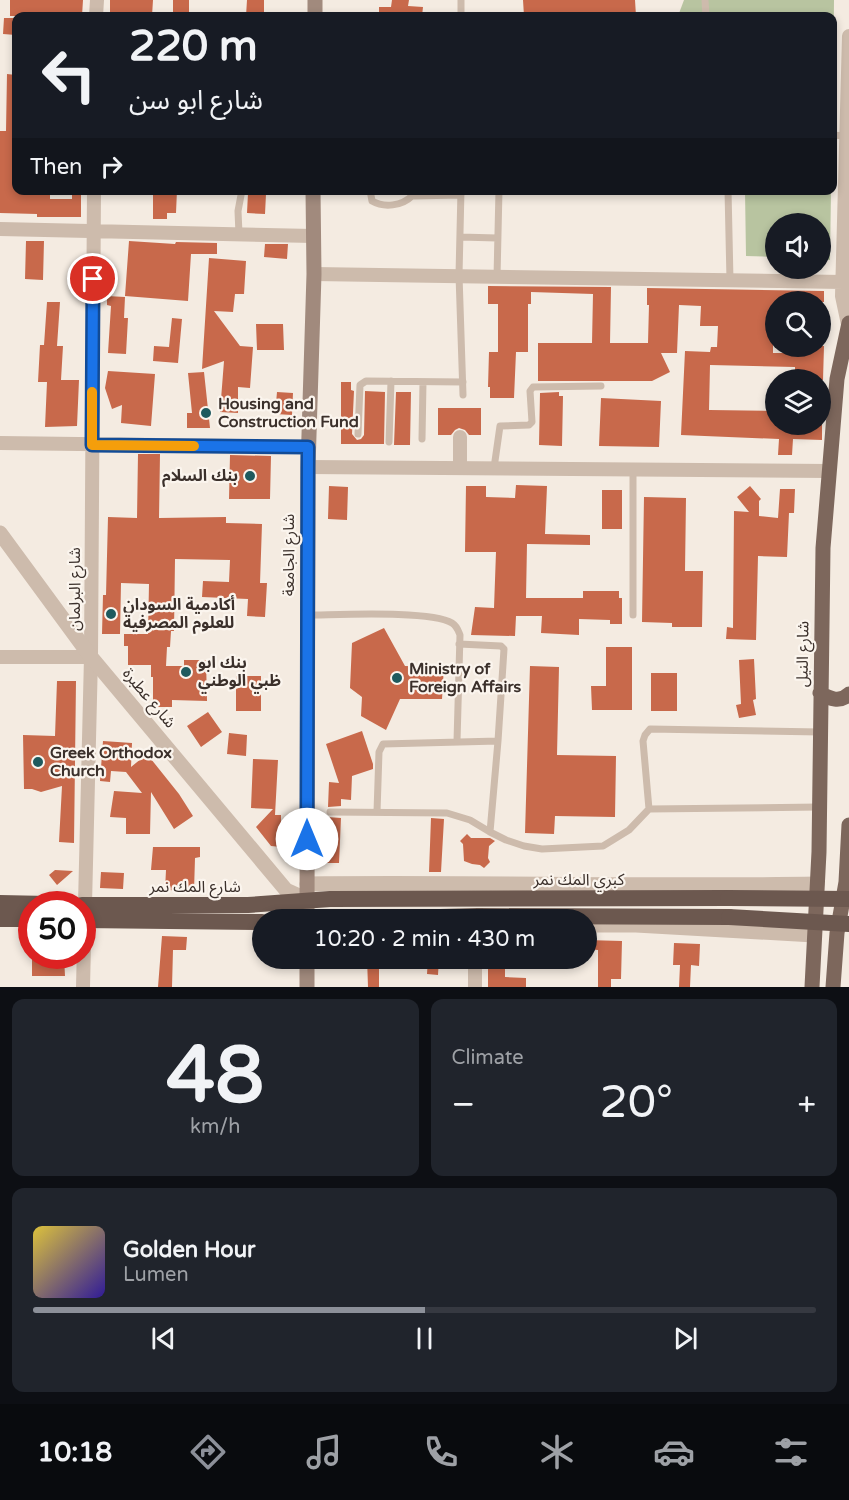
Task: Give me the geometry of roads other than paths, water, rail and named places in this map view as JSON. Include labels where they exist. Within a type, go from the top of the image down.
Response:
[{"type":"highway","name":"كبري المك نمر","points":[[308,892],[849,899]]},
{"type":"highway","name":"شارع المك نمر","points":[[96,912],[285,903],[308,892]]},
{"type":"highway","points":[[0,903],[18,903]]},
{"type":"highway","name":"شارع المك نمر","points":[[96,914],[252,921]]},
{"type":"highway","points":[[597,916],[729,917],[849,924]]},
{"type":"highway","points":[[0,919],[18,920]]},
{"type":"main road","name":"شارع الجامعة","points":[[307,909],[308,447],[314,274],[313,195]]},
{"type":"main road","name":"شارع النيل","points":[[812,987],[817,884],[824,548],[829,471],[849,326]]},
{"type":"main road","points":[[820,693],[836,699],[844,699],[849,694]]},
{"type":"main road","points":[[833,987],[837,933],[846,882],[849,825]]},
{"type":"main road","points":[[307,969],[307,987]]},
{"type":"street","points":[[849,36],[839,135],[842,296],[849,326]]},
{"type":"street","name":"شارع البرلمان","points":[[84,891],[91,657],[94,195]]},
{"type":"street","points":[[0,230],[313,236]]},
{"type":"street","points":[[314,274],[843,282]]},
{"type":"street","points":[[460,437],[460,468]]},
{"type":"street","points":[[0,443],[308,447]]},
{"type":"street","points":[[308,467],[829,471]]},
{"type":"street","name":"شارع عطبرة","points":[[0,533],[91,657],[286,890],[308,892]]},
{"type":"street","points":[[0,657],[91,657]]},
{"type":"street","points":[[308,892],[469,883],[682,886],[817,884]]},
{"type":"street","points":[[597,925],[814,935]]},
{"type":"street","name":"شارع البرلمان","points":[[83,969],[83,987]]},
{"type":"street","points":[[475,969],[475,987]]},
{"type":"lane","points":[[239,234],[238,211],[241,195]]},
{"type":"lane","points":[[371,195],[372,201],[376,204],[397,205],[406,202],[411,195]]},
{"type":"lane","points":[[461,195],[459,276],[463,395]]},
{"type":"lane","points":[[497,277],[499,195]]},
{"type":"lane","points":[[728,195],[730,280]]},
{"type":"lane","points":[[460,237],[497,238]]},
{"type":"lane","points":[[358,434],[360,385],[366,381],[463,382]]},
{"type":"lane","points":[[389,442],[391,381]]},
{"type":"lane","points":[[422,439],[423,382]]},
{"type":"lane","points":[[494,469],[500,426],[530,425],[532,422],[530,391],[533,387],[601,386]]},
{"type":"lane","points":[[633,470],[633,615]]},
{"type":"lane","points":[[307,615],[388,615],[428,617],[451,622],[460,635],[457,741]]},
{"type":"lane","points":[[459,644],[501,646],[504,649],[490,832]]},
{"type":"lane","points":[[330,812],[447,813],[470,819],[490,832],[524,846],[542,849],[603,846],[629,830],[648,809],[644,741],[650,729],[820,732]]},
{"type":"lane","points":[[377,812],[379,752],[383,744],[498,741]]},
{"type":"lane","points":[[648,809],[819,807]]},
{"type":"place","name":"Housing and Construction Fund","points":[[206,413]]},
{"type":"place","name":"بنك السلام","points":[[250,476]]},
{"type":"place","name":"أكادمية السودان للعلوم المصرفية","points":[[111,614]]},
{"type":"place","name":"بنك ابو ظبي الوطني","points":[[186,672]]},
{"type":"place","name":"Ministry of Foreign Affairs","points":[[397,678]]},
{"type":"place","name":"Greek Orthodox Church","points":[[38,762]]}]
